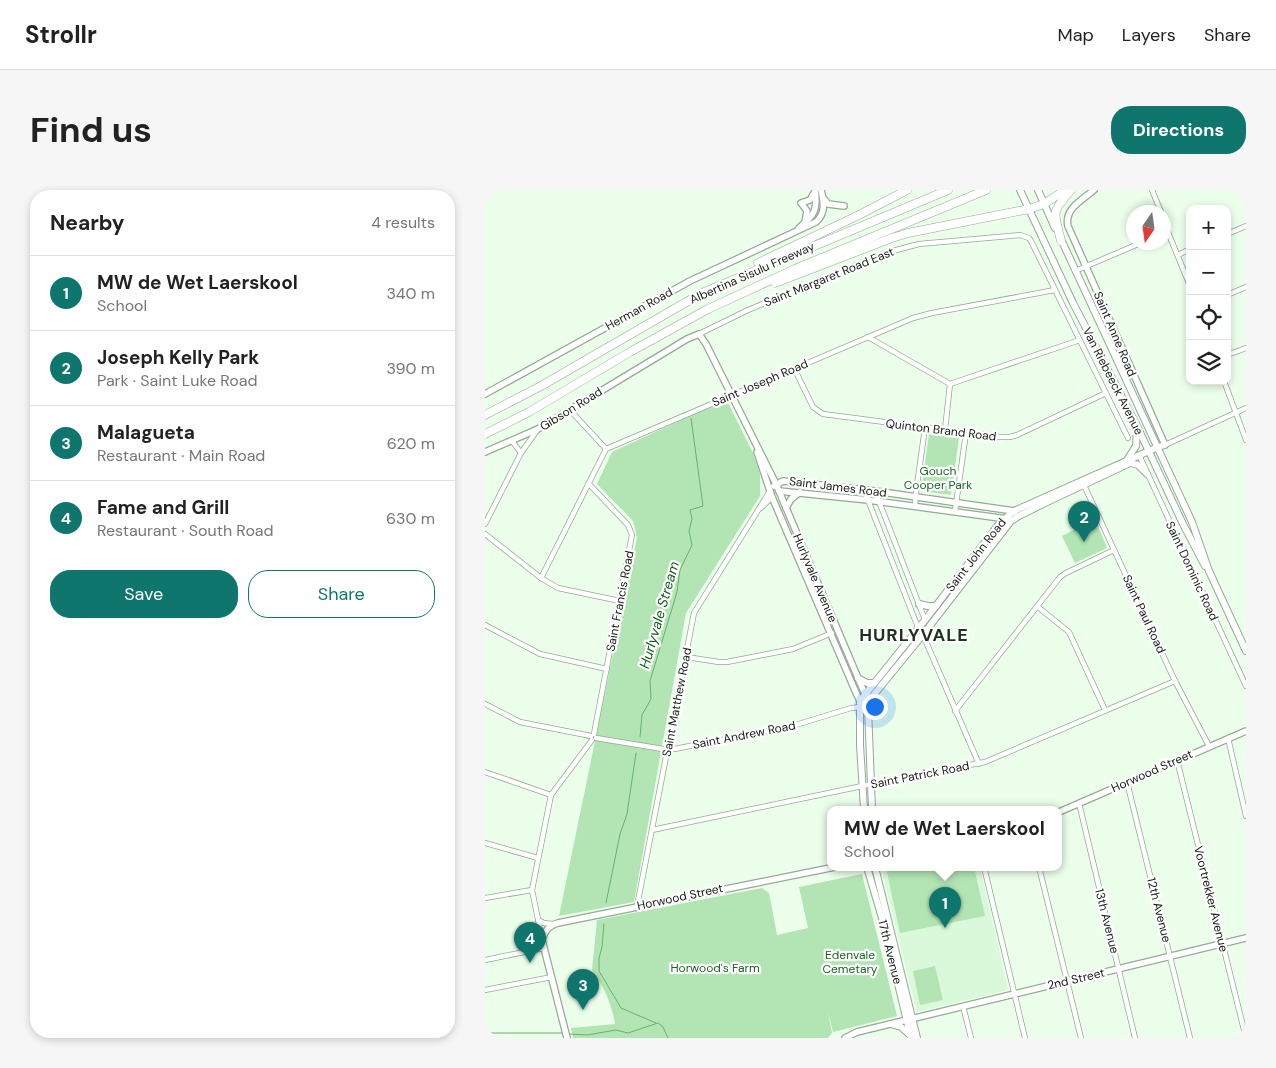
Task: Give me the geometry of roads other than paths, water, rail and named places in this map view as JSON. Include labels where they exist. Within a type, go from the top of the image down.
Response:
[{"type":"highway","points":[[702,293],[727,278],[907,190]]},
{"type":"highway","name":"Albertina Sisulu Freeway","points":[[485,416],[541,386],[702,293],[948,190]]},
{"type":"highway","points":[[708,309],[795,269],[986,190]]},
{"type":"highway","points":[[708,309],[892,238],[908,233],[1029,209],[1044,204],[1065,190]]},
{"type":"highway","points":[[1061,241],[1055,219],[1055,210],[1057,205],[1071,190]]},
{"type":"highway","name":"Albertina Sisulu Freeway","points":[[485,434],[529,412],[630,352],[708,309]]},
{"type":"main road","name":"Van Riebeeck Avenue","points":[[1038,190],[1116,362],[1161,447],[1192,522],[1209,571],[1246,650]]},
{"type":"main road","name":"Van Riebeeck Avenue","points":[[1020,191],[1073,303],[1137,426],[1201,560],[1209,571]]},
{"type":"main road","points":[[1137,426],[1135,448],[1129,462],[1141,466],[1147,474]]},
{"type":"main road","name":"Saint John Road","points":[[877,686],[936,606],[1016,513],[1161,447]]},
{"type":"main road","name":"Saint John Road","points":[[860,704],[923,635],[1008,520]]},
{"type":"main road","points":[[919,604],[936,606]]},
{"type":"main road","points":[[858,678],[877,686],[869,722]]},
{"type":"main road","points":[[869,695],[871,806]]},
{"type":"main road","name":"Hurlyvale Avenue","points":[[860,704],[863,806]]},
{"type":"main road","name":"17th Avenue","points":[[868,871],[909,1019],[917,1038]]},
{"type":"main road","name":"17th Avenue","points":[[876,871],[909,1019],[910,1036]]},
{"type":"main road","points":[[891,1024],[901,1028],[910,1036]]},
{"type":"street","name":"Saint Anne Road","points":[[1094,190],[1071,209],[1067,222],[1161,447]]},
{"type":"street","points":[[1153,190],[1158,205]]},
{"type":"street","points":[[805,223],[807,210],[801,204],[811,200],[818,191],[828,204],[844,206]]},
{"type":"street","name":"Herman Road","points":[[797,230],[812,217],[818,191]]},
{"type":"street","name":"Herman Road","points":[[485,394],[690,281],[809,226],[820,218],[824,208],[818,191]]},
{"type":"street","points":[[1231,232],[1246,226]]},
{"type":"street","name":"Saint Margaret Road East","points":[[699,334],[748,310],[903,247],[1016,235],[1024,236],[1031,241],[1055,290]]},
{"type":"street","points":[[1171,242],[1186,276]]},
{"type":"street","points":[[1075,272],[1126,249]]},
{"type":"street","points":[[1178,255],[1186,252]]},
{"type":"street","points":[[1231,293],[1246,287]]},
{"type":"street","points":[[1055,290],[1128,438]]},
{"type":"street","name":"Saint Joseph Road","points":[[606,449],[868,336],[923,315],[1055,290]]},
{"type":"street","name":"Hurlyvale Avenue","points":[[699,334],[776,484],[837,631],[858,678],[869,695]]},
{"type":"street","name":"Gibson Road","points":[[485,524],[521,453],[538,429],[687,339],[699,334]]},
{"type":"street","points":[[868,336],[950,384],[1080,340]]},
{"type":"street","points":[[1231,354],[1246,348]]},
{"type":"street","points":[[1116,362],[1125,358]]},
{"type":"street","name":"Quinton Brand Road","points":[[794,368],[813,407],[823,414],[1000,437],[1017,436],[1105,392]]},
{"type":"street","points":[[945,430],[950,384]]},
{"type":"street","points":[[1226,385],[1246,440]]},
{"type":"street","points":[[1161,447],[1246,408]]},
{"type":"street","points":[[541,578],[606,449],[569,410]]},
{"type":"street","points":[[915,506],[925,428]]},
{"type":"street","points":[[485,452],[538,429]]},
{"type":"street","points":[[955,511],[966,433]]},
{"type":"street","points":[[512,441],[521,453]]},
{"type":"street","name":"Hurlyvale Avenue","points":[[757,447],[771,494],[860,704]]},
{"type":"street","name":"Saint Dominic Road","points":[[1139,457],[1246,686]]},
{"type":"street","points":[[772,476],[783,481]]},
{"type":"street","name":"Saint James Road","points":[[776,484],[783,481],[875,491],[956,502],[1016,513]]},
{"type":"street","name":"Saint Paul Road","points":[[1083,483],[1175,681],[1209,746]]},
{"type":"street","name":"Saint Francis Road","points":[[589,484],[628,525],[632,532],[593,737]]},
{"type":"street","name":"Saint Matthew Road","points":[[637,906],[669,750],[693,619],[697,608],[776,484]]},
{"type":"street","points":[[864,490],[919,629],[979,764]]},
{"type":"street","name":"Saint James Road","points":[[779,491],[955,511],[1008,520]]},
{"type":"street","name":"Saint Matthew Road","points":[[771,494],[779,491]]},
{"type":"street","points":[[875,491],[925,620],[923,635]]},
{"type":"street","points":[[786,508],[791,498],[800,492]]},
{"type":"street","points":[[485,534],[541,578],[565,590],[620,601]]},
{"type":"street","points":[[955,711],[1062,576],[1114,550]]},
{"type":"street","points":[[895,570],[905,566]]},
{"type":"street","points":[[1038,607],[1069,632],[1105,710]]},
{"type":"street","points":[[485,625],[540,654],[607,669]]},
{"type":"street","points":[[686,657],[727,662],[793,649],[837,631]]},
{"type":"street","name":"Saint Patrick Road","points":[[652,830],[979,764],[1175,681]]},
{"type":"street","name":"Saint Andrew Road","points":[[485,704],[520,722],[669,750],[789,727],[860,704]]},
{"type":"street","points":[[860,704],[868,706]]},
{"type":"street","name":"Horwood Street","points":[[1062,811],[1246,731]]},
{"type":"street","points":[[567,1038],[542,940],[532,890],[551,795],[593,737]]},
{"type":"street","points":[[1228,738],[1246,816]]},
{"type":"street","name":"Voortrekker Avenue","points":[[1177,760],[1246,1038]]},
{"type":"street","points":[[485,772],[551,795]]},
{"type":"street","name":"12th Avenue","points":[[1127,782],[1190,1038]]},
{"type":"street","name":"13th Avenue","points":[[1079,803],[1135,1038]]},
{"type":"street","points":[[485,843],[538,858]]},
{"type":"street","name":"Horwood Street","points":[[553,924],[827,869]]},
{"type":"street","points":[[986,871],[1025,1038]]},
{"type":"street","points":[[1040,871],[1081,1038]]},
{"type":"street","points":[[485,898],[532,890]]},
{"type":"street","points":[[538,920],[553,924]]},
{"type":"street","points":[[542,940],[546,931],[553,924]]},
{"type":"street","name":"2nd Street","points":[[845,1038],[857,1032],[909,1019],[1246,938]]},
{"type":"street","points":[[485,960],[544,948]]},
{"type":"street","points":[[485,990],[552,977]]},
{"type":"street","points":[[963,1006],[971,1038]]},
{"type":"waterway","name":"Hurlyvale Stream","points":[[640,737],[642,715],[651,699],[650,681],[677,592],[680,570],[692,545],[689,531],[692,519],[690,510],[703,506],[691,418]]},
{"type":"waterway","name":"Hurlyvale Stream","points":[[606,903],[620,834],[627,814],[636,753]]},
{"type":"waterway","points":[[604,924],[599,971],[621,1008],[656,1023]]},
{"type":"waterway","name":"Hurlyvale Stream","points":[[568,1034],[587,1035],[616,1030],[628,1033],[658,1023],[663,1027],[668,1038]]},
{"type":"waterway","points":[[485,1033],[564,1033]]},
{"type":"place","name":"Joseph Kelly Park","points":[[1084,542]]},
{"type":"place","name":"MW de Wet Laerskool","points":[[945,928]]},
{"type":"place","name":"Fame and Grill","points":[[530,963]]},
{"type":"place","name":"Malagueta","points":[[583,1010]]},
{"type":"district","name":"HURLYVALE","points":[[914,635]]},
{"type":"park label","name":"Gouch Cooper Park","points":[[938,478]]},
{"type":"park label","name":"Edenvale Cemetary","points":[[850,962]]},
{"type":"park label","name":"Horwood's Farm","points":[[715,968]]}]
